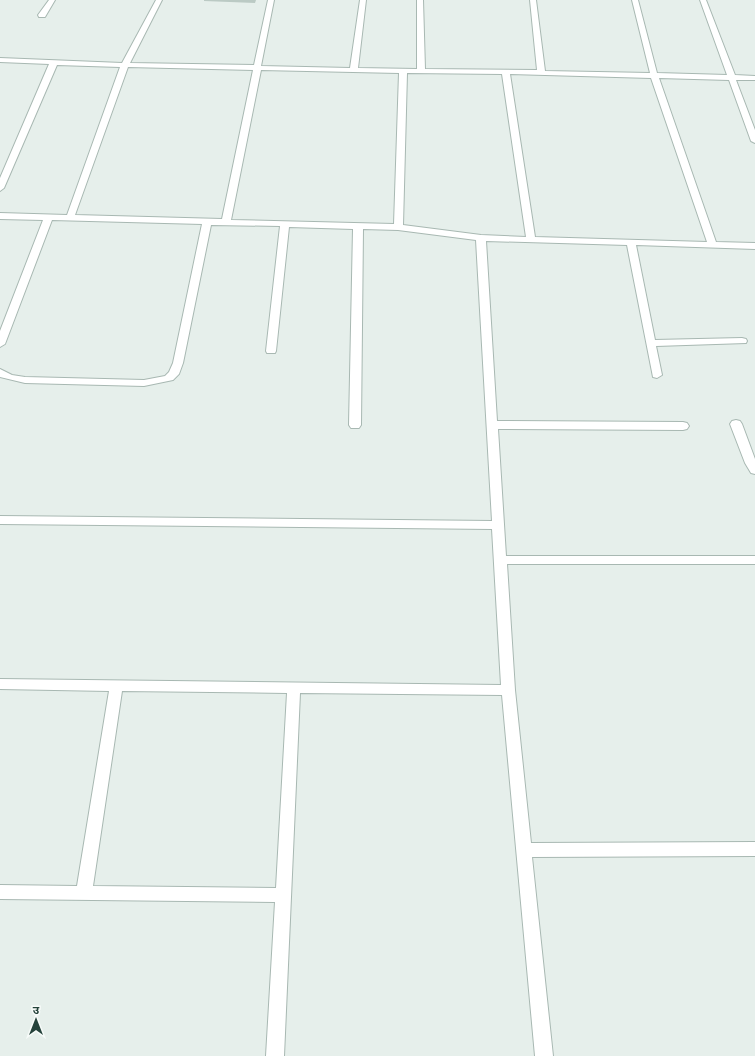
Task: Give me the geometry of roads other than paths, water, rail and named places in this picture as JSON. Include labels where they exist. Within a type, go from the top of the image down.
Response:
[{"type":"street","points":[[42,15],[52,0]]},
{"type":"street","points":[[70,218],[125,65],[159,0]]},
{"type":"street","points":[[226,221],[271,0]]},
{"type":"street","points":[[354,70],[363,0]]},
{"type":"street","points":[[420,0],[422,72]]},
{"type":"street","points":[[533,0],[541,73]]},
{"type":"street","points":[[635,0],[654,75],[712,244]]},
{"type":"street","points":[[703,0],[755,141]]},
{"type":"street","points":[[0,60],[125,65],[755,78]]},
{"type":"street","points":[[0,188],[54,62]]},
{"type":"street","points":[[398,227],[403,71]]},
{"type":"street","points":[[506,72],[531,239]]},
{"type":"street","points":[[0,216],[226,221],[398,227],[481,238],[755,246]]},
{"type":"street","points":[[0,344],[48,218]]},
{"type":"street","points":[[0,372],[13,378],[25,380],[144,383],[169,378],[174,374],[178,363],[207,221]]},
{"type":"street","points":[[271,351],[285,223]]},
{"type":"street","points":[[355,425],[358,226]]},
{"type":"street","points":[[481,238],[508,690],[544,1056]]},
{"type":"street","points":[[631,242],[657,376]]},
{"type":"street","points":[[651,343],[742,341]]},
{"type":"street","points":[[736,424],[755,470]]},
{"type":"street","points":[[492,425],[683,426]]},
{"type":"street","points":[[0,520],[498,525]]},
{"type":"street","points":[[500,560],[755,560]]},
{"type":"street","points":[[0,684],[508,690]]},
{"type":"street","points":[[84,893],[116,686]]},
{"type":"street","points":[[275,1056],[294,687]]},
{"type":"street","points":[[524,850],[755,849]]},
{"type":"street","points":[[0,892],[283,895]]}]
